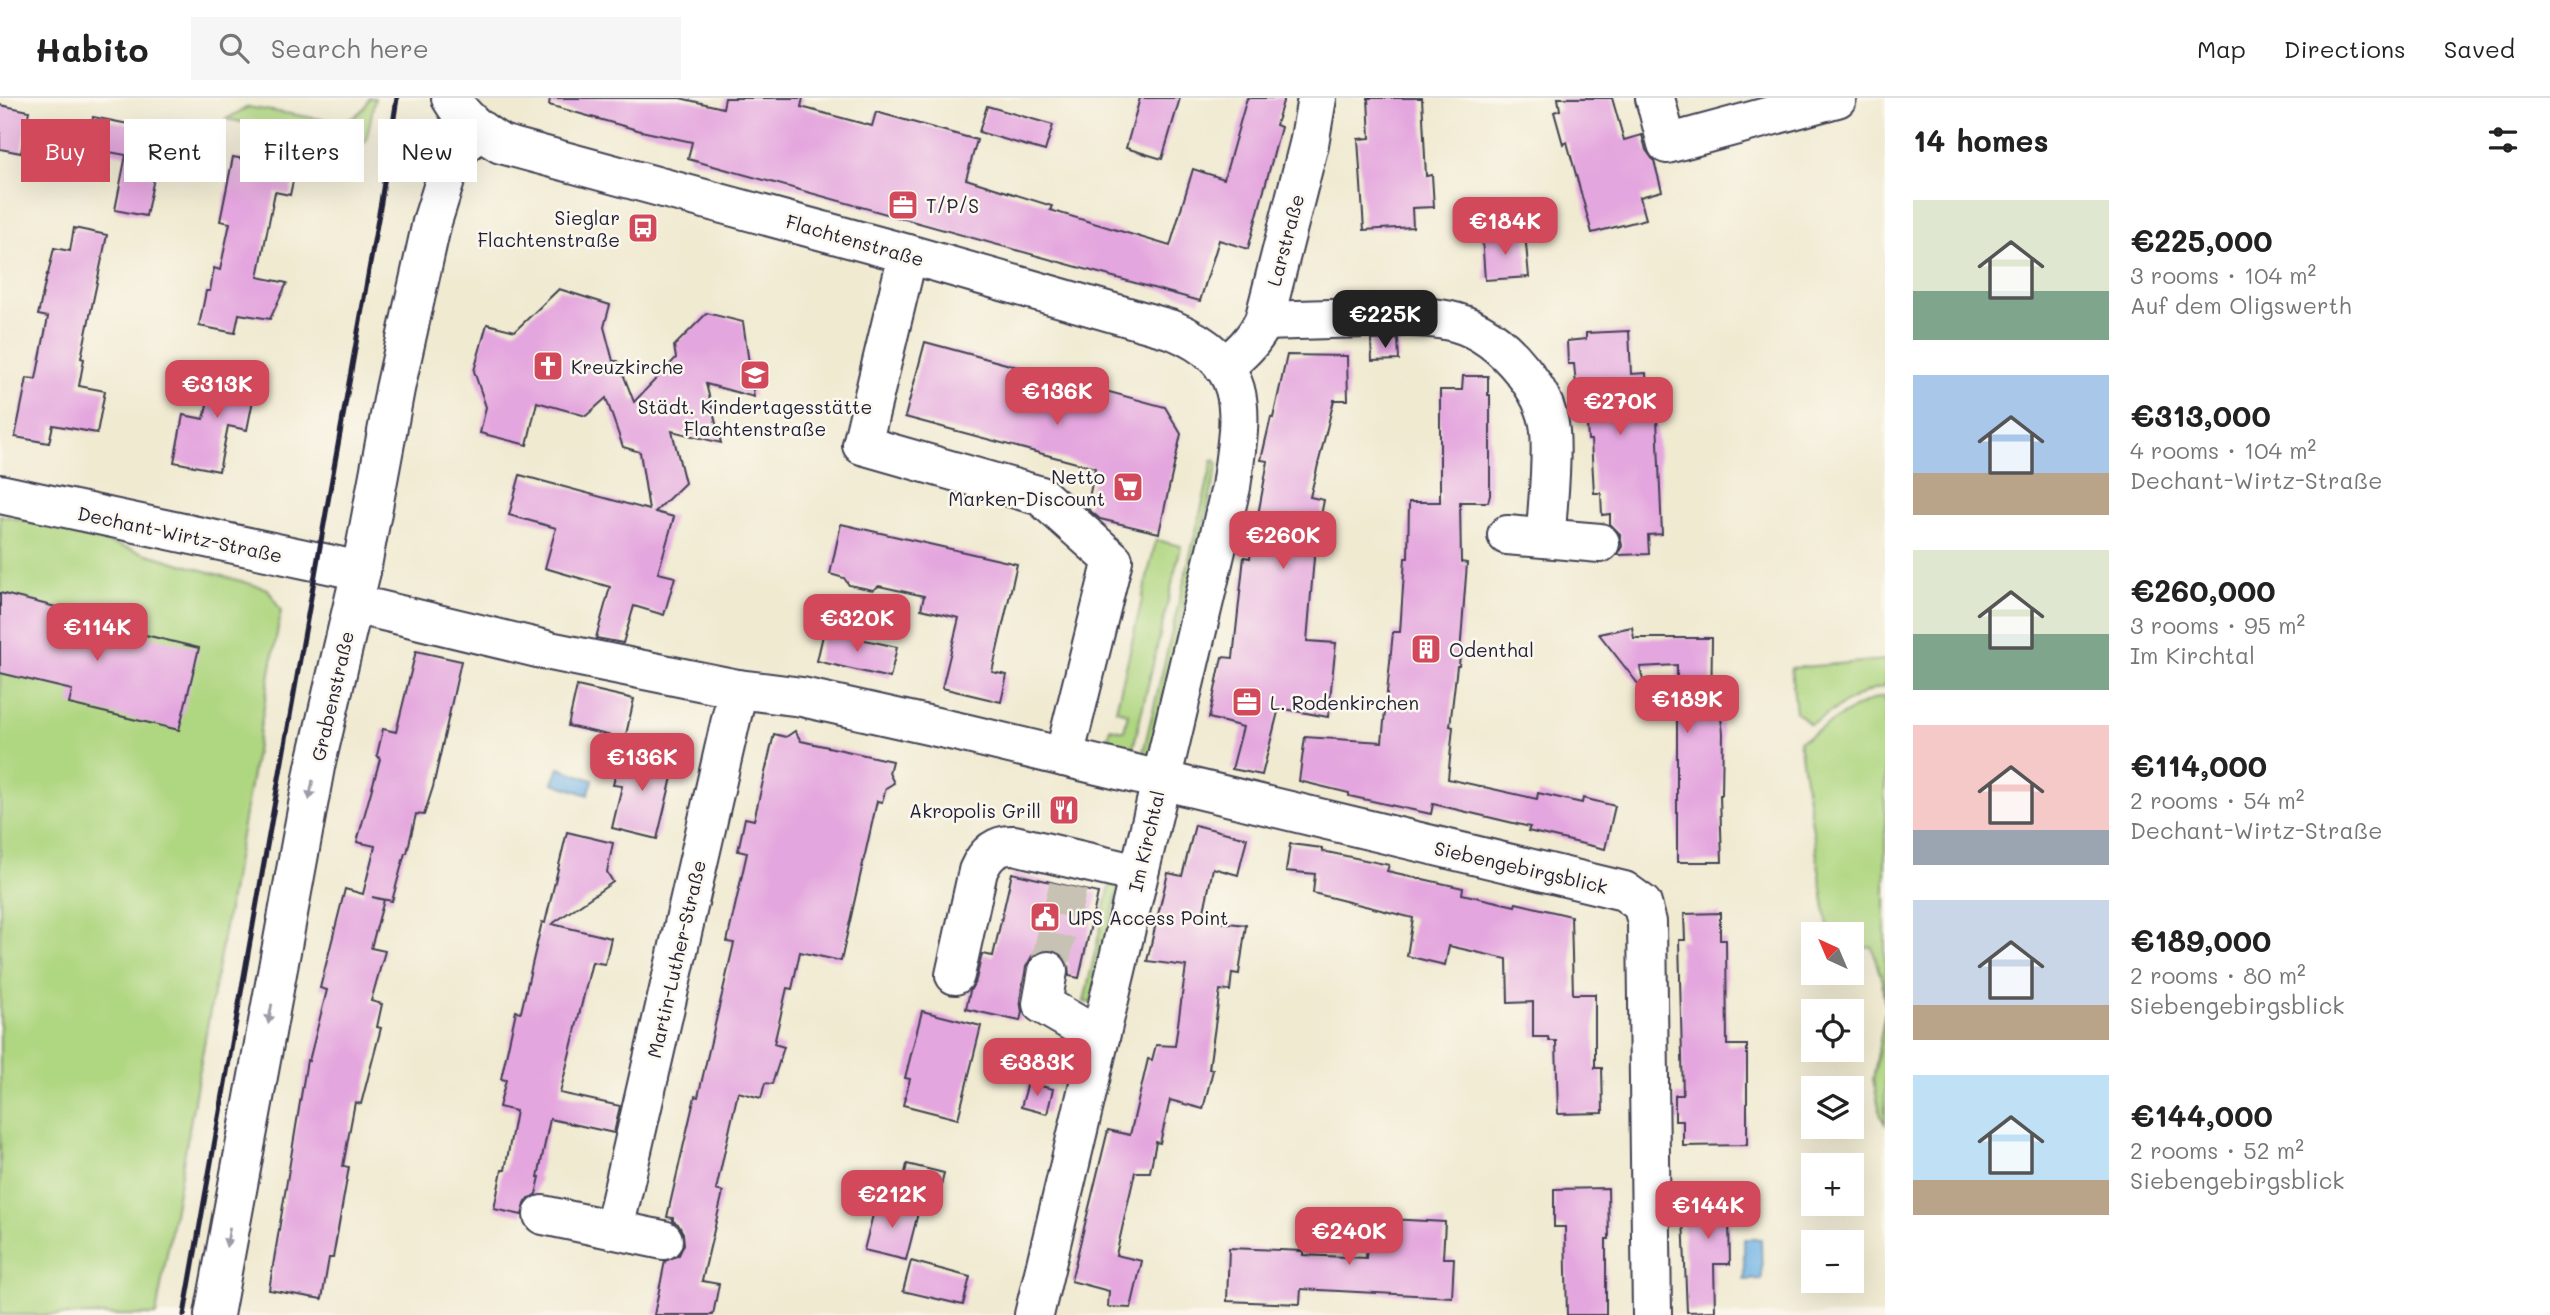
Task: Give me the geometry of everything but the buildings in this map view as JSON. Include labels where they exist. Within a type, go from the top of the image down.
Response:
[{"type":"street","points":[[451,98],[467,119]]},
{"type":"street","name":"Larstraße","points":[[1224,367],[1242,353],[1264,321],[1309,144],[1317,98]]},
{"type":"street","points":[[1655,98],[1667,144],[1837,98]]},
{"type":"street","name":"Flachtenstraße","points":[[477,129],[501,144],[514,148],[908,254],[1173,330],[1198,340],[1224,367]]},
{"type":"street","name":"Grabenstraße","points":[[214,1315],[315,767],[358,588],[395,389],[432,222],[445,182]]},
{"type":"street","points":[[908,254],[862,444],[1041,496],[1113,560],[1064,757]]},
{"type":"street","points":[[1264,321],[1435,317],[1472,327],[1502,346],[1539,393],[1546,409],[1550,432],[1546,537]]},
{"type":"street","name":"Im Kirchtal","points":[[1034,1315],[1231,487],[1237,445],[1238,401],[1232,380],[1224,367]]},
{"type":"street","name":"Dechant-Wirtz-Straße","points":[[0,495],[358,588]]},
{"type":"street","points":[[1507,536],[1600,543]]},
{"type":"street","points":[[358,588],[550,651],[738,688],[802,697],[1161,780]]},
{"type":"street","name":"Martin-Luther-Straße","points":[[614,1229],[738,688]]},
{"type":"street","name":"Siebengebirgsblick","points":[[1161,780],[1410,842],[1624,891],[1642,904],[1647,922],[1653,1315]]},
{"type":"street","points":[[955,975],[978,872],[984,859],[993,850],[1003,845],[1013,845],[1072,873],[1138,874]]},
{"type":"street","points":[[1048,971],[1042,1004],[1100,1038]]},
{"type":"street","points":[[543,1215],[663,1240]]},
{"type":"green space","points":[[369,98],[375,98],[364,143],[364,119],[348,119],[365,107]]},
{"type":"green space","points":[[248,107],[321,119],[240,119],[240,122],[226,119]]},
{"type":"green space","points":[[1213,460],[1218,464],[1149,756],[1141,761]]},
{"type":"green space","points":[[0,515],[89,537],[268,589],[281,611],[156,1315],[0,1315]]},
{"type":"green space","points":[[1156,540],[1181,546],[1131,757],[1105,751],[1110,728],[1124,731],[1128,713],[1116,710]]},
{"type":"green space","points":[[1885,660],[1885,686],[1856,697],[1810,724],[1796,712],[1791,668]]},
{"type":"green space","points":[[1885,696],[1885,1007],[1882,982],[1872,947],[1864,948],[1864,922],[1827,922],[1799,741],[1873,699]]},
{"type":"green space","points":[[1110,885],[1119,886],[1091,1003],[1084,1002]]},
{"type":"green space","points":[[1885,1012],[1885,1124],[1873,1080]]},
{"type":"water","points":[[559,768],[593,780],[588,795],[553,783]]},
{"type":"water","points":[[1744,1239],[1761,1239],[1762,1279],[1744,1280]]},
{"type":"tunnel","points":[[1048,971],[1068,886]]},
{"type":"railway","points":[[184,1315],[381,202],[397,98]]},
{"type":"place","name":"T/P/S","points":[[903,205]]},
{"type":"place","name":"Sieglar Flachtenstraße","points":[[643,228]]},
{"type":"place","name":"Kreuzkirche","points":[[548,366]]},
{"type":"place","name":"Städt. Kindertagesstätte Flachtenstraße","points":[[755,375]]},
{"type":"place","name":"Netto Marken-Discount","points":[[1128,487]]},
{"type":"place","name":"Odenthal","points":[[1426,649]]},
{"type":"place","name":"L. Rodenkirchen","points":[[1247,702]]},
{"type":"place","name":"Akropolis Grill","points":[[1064,810]]},
{"type":"place","name":"UPS Access Point","points":[[1045,917]]}]
